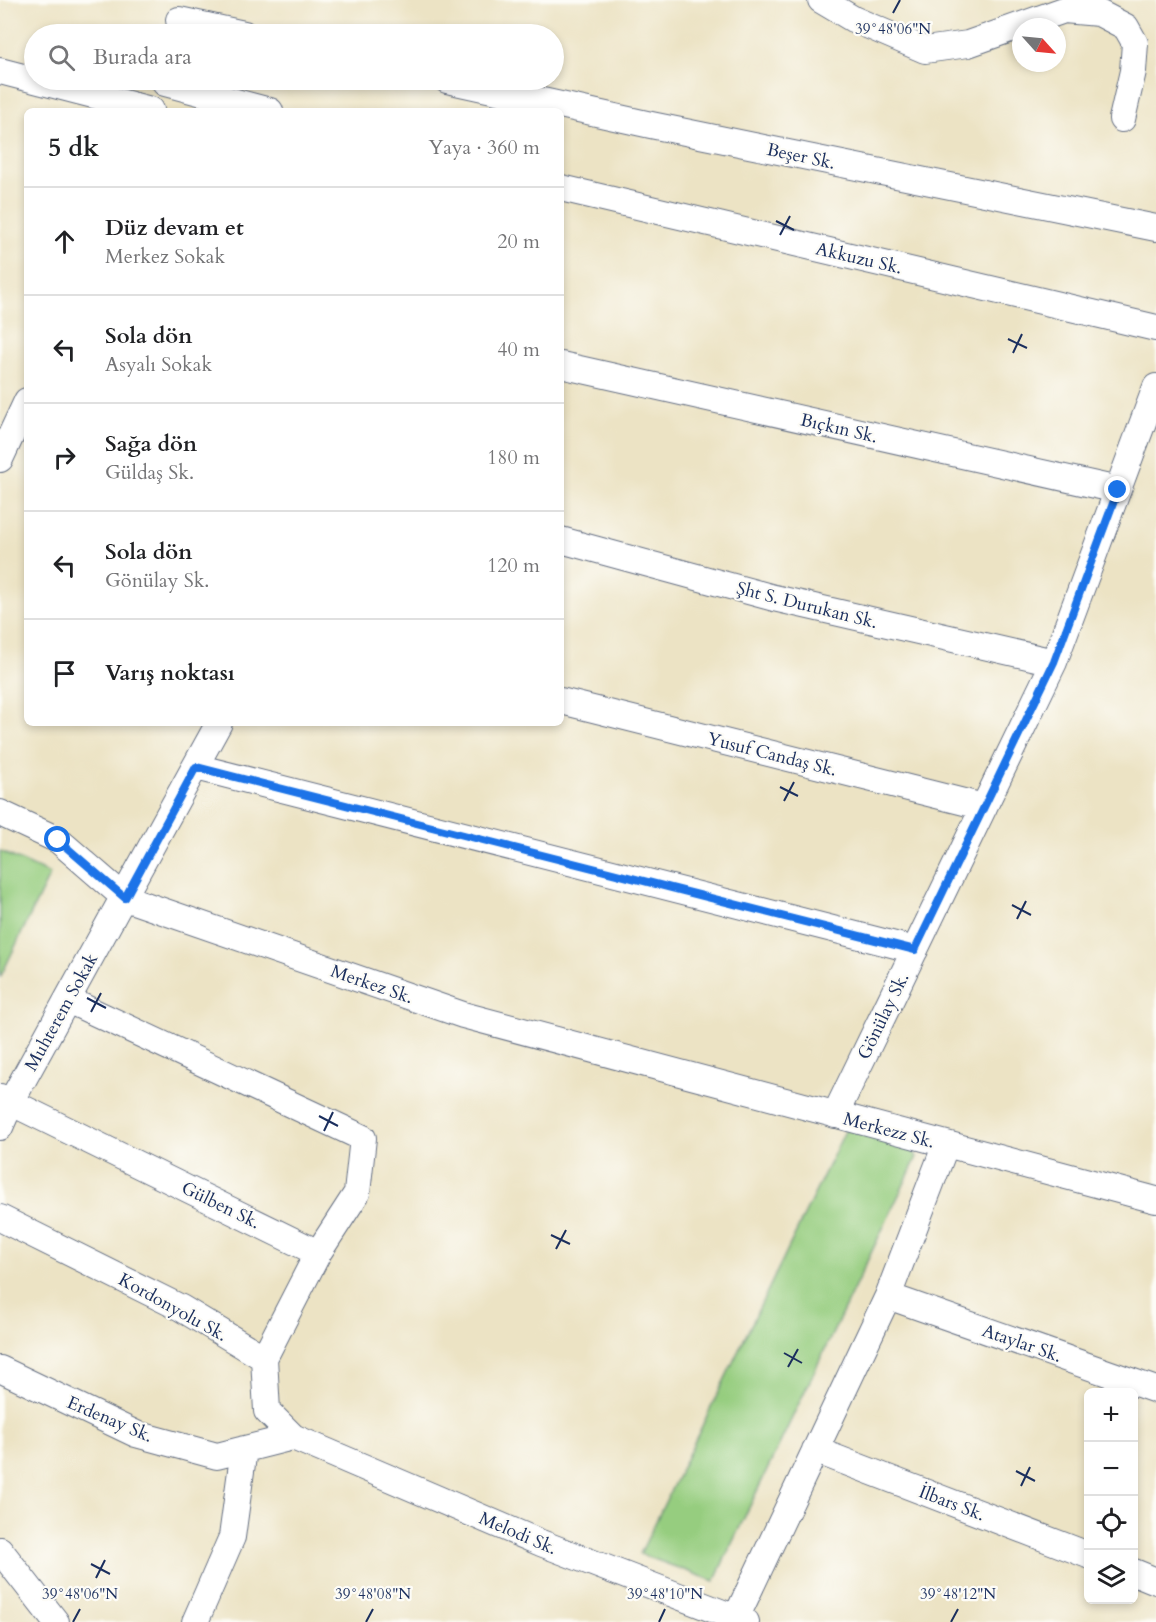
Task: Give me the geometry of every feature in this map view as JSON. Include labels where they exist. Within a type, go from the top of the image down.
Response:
[{"type":"street","points":[[821,0],[853,19],[925,50],[968,44],[1064,10],[1099,13],[1126,27],[1135,43],[1133,71],[1122,119]]},
{"type":"street","points":[[181,18],[205,24]]},
{"type":"street","points":[[0,71],[24,77]]},
{"type":"street","points":[[72,90],[140,108]]},
{"type":"street","points":[[152,108],[161,90]]},
{"type":"street","points":[[196,90],[260,108]]},
{"type":"street","name":"Beşer Sk.","points":[[492,90],[651,125],[1156,228]]},
{"type":"street","name":"Akkuzu Sk.","points":[[564,189],[1156,328]]},
{"type":"street","name":"Bıçkın Sk.","points":[[564,366],[1118,490]]},
{"type":"street","name":"Gönülay Sk.","points":[[835,1115],[1054,662],[1156,387]]},
{"type":"street","points":[[0,459],[24,407]]},
{"type":"street","name":"Şht S. Durukan Sk.","points":[[564,541],[774,598],[1054,662]]},
{"type":"street","name":"Yusuf Candaş Sk.","points":[[564,701],[984,807]]},
{"type":"street","name":"Muhterem Sokak","points":[[0,1127],[5,1099],[68,1000],[217,726]]},
{"type":"street","points":[[196,767],[915,950]]},
{"type":"street","points":[[0,813],[58,840],[125,898]]},
{"type":"street","name":"Merkez Sk.","points":[[125,898],[463,1015],[623,1060]]},
{"type":"street","points":[[68,1000],[363,1138],[357,1193],[318,1253],[264,1358],[267,1411],[293,1437]]},
{"type":"street","name":"Merkezz Sk.","points":[[623,1060],[1156,1200]]},
{"type":"street","name":"Gülben Sk.","points":[[5,1099],[318,1253]]},
{"type":"street","points":[[741,1620],[815,1450],[888,1296],[946,1144]]},
{"type":"street","name":"Kordonyolu Sk.","points":[[0,1218],[181,1308],[264,1358]]},
{"type":"street","name":"Ataylar Sk.","points":[[888,1296],[1156,1390]]},
{"type":"street","name":"Erdenay Sk.","points":[[0,1369],[136,1434],[217,1456],[293,1437]]},
{"type":"street","name":"Melodi Sk.","points":[[293,1437],[541,1543],[741,1620]]},
{"type":"street","points":[[195,1622],[232,1537],[244,1449]]},
{"type":"street","name":"İlbars Sk.","points":[[815,1450],[1084,1553]]},
{"type":"street","points":[[0,1550],[56,1622]]},
{"type":"street","points":[[1138,1574],[1156,1581]]},
{"type":"green space","points":[[0,851],[50,874],[0,978]]},
{"type":"green space","points":[[846,1129],[910,1145],[917,1157],[714,1581],[640,1554]]},
{"type":"route","points":[[58,840],[125,898],[196,767],[915,950],[1054,662],[1118,490]]}]
